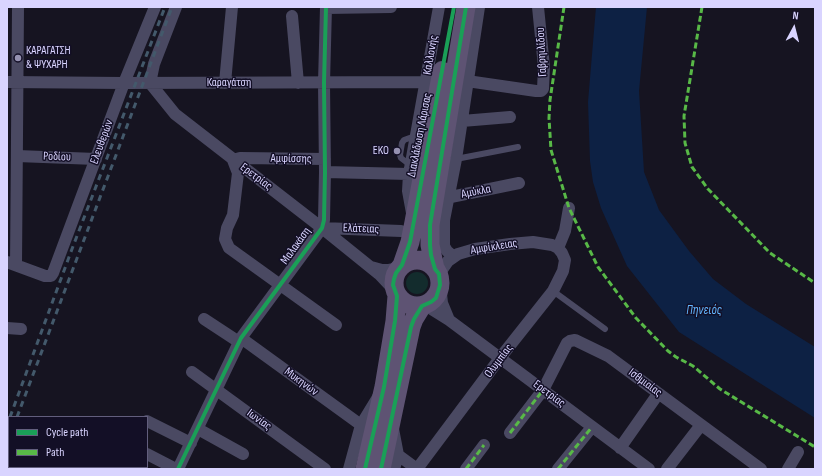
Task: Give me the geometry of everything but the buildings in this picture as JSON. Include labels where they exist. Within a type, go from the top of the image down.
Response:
[{"type":"main road","name":"Διακλάδωση Λάρισας","points":[[400,267],[410,242],[408,226],[444,64],[454,7]]},
{"type":"main road","name":"Διακλάδωση Λάρισας","points":[[438,276],[431,255],[430,225],[441,199],[466,7]]},
{"type":"main road","points":[[365,469],[384,387],[395,321],[396,294],[394,279],[400,267],[408,262],[415,260],[423,261],[430,264],[438,276],[439,292],[436,298],[418,312],[411,328],[381,469]]},
{"type":"main road","points":[[396,294],[402,302],[408,305],[415,307],[424,306]]},
{"type":"street","points":[[11,264],[17,156],[12,82],[18,7]]},
{"type":"street","name":"Ελευθερών","points":[[11,264],[45,276],[51,276],[53,273],[124,83],[155,7]]},
{"type":"street","points":[[150,83],[154,64],[176,7]]},
{"type":"street","points":[[225,83],[232,7]]},
{"type":"street","points":[[326,7],[391,7]]},
{"type":"street","name":"Μαλακάση","points":[[177,469],[198,429],[240,340],[322,228],[324,220],[325,172],[324,82],[326,7]]},
{"type":"street","name":"Καλλoνής","points":[[408,226],[410,170],[439,7]]},
{"type":"street","points":[[472,7],[476,24]]},
{"type":"street","points":[[449,320],[442,303],[438,276],[453,256],[447,251],[444,244],[444,220],[441,199],[456,158],[479,7]]},
{"type":"street","name":"Γαβρηιλίδου","points":[[467,81],[536,91],[541,91],[543,89],[544,67],[538,7]]},
{"type":"street","points":[[292,16],[298,83]]},
{"type":"street","points":[[426,82],[444,64]]},
{"type":"street","name":"Καραγάτση","points":[[12,82],[426,82]]},
{"type":"street","name":"Ερετρίας","points":[[150,83],[175,114],[379,274],[396,294]]},
{"type":"street","points":[[462,120],[510,117]]},
{"type":"street","name":"Ροδίου","points":[[17,156],[96,159]]},
{"type":"street","name":"Αμφίσσης","points":[[233,160],[240,158],[325,160]]},
{"type":"street","points":[[233,160],[238,172],[232,215],[225,239],[229,248],[336,325]]},
{"type":"street","name":"Αμφίσσης","points":[[325,172],[410,170]]},
{"type":"street","name":"Αμύκλα","points":[[441,199],[519,184]]},
{"type":"street","points":[[558,248],[565,231],[569,208]]},
{"type":"street","name":"Ελάτειας","points":[[322,228],[408,226]]},
{"type":"street","name":"Αμφίκλειας","points":[[453,256],[475,249],[525,243],[546,243],[558,248]]},
{"type":"street","name":"Ολυμπίας","points":[[417,469],[500,358],[553,291],[564,266],[564,257],[558,248]]},
{"type":"street","name":"Ερετρίας","points":[[368,266],[382,270],[400,267]]},
{"type":"street","name":"Ερετρίας","points":[[424,306],[449,320],[649,469]]},
{"type":"street","name":"Μυκηνών","points":[[204,319],[240,340],[361,425]]},
{"type":"street","points":[[7,328],[21,329]]},
{"type":"street","name":"Ισθμιαίας","points":[[510,433],[543,390],[566,343],[575,340],[608,356],[761,469]]},
{"type":"street","name":"Ιωνίας","points":[[192,372],[325,469]]},
{"type":"street","points":[[349,469],[361,425],[367,412],[384,387]]},
{"type":"street","points":[[620,448],[658,394]]},
{"type":"street","points":[[148,422],[191,443]]},
{"type":"street","points":[[391,423],[398,455],[394,469]]},
{"type":"street","points":[[667,469],[701,425]]},
{"type":"street","points":[[558,469],[592,427]]},
{"type":"street","points":[[198,429],[243,454]]},
{"type":"street","points":[[466,469],[484,445]]},
{"type":"street","points":[[788,469],[798,452]]},
{"type":"street","points":[[148,454],[177,469]]},
{"type":"street","points":[[398,455],[417,469]]},
{"type":"lane","points":[[456,158],[518,147]]},
{"type":"lane","points":[[553,291],[605,329]]},
{"type":"green space","points":[[417,272],[425,275],[428,283],[425,291],[417,294],[409,291],[406,283],[409,275]]},
{"type":"water","name":"Πηνειός","points":[[596,7],[647,7],[639,91],[644,172],[659,210],[689,251],[713,279],[746,304],[815,347],[815,418],[679,332],[627,266],[601,208],[593,182],[590,161],[588,102]]},
{"type":"railway","points":[[10,416],[72,249],[165,7]]},
{"type":"railway","points":[[17,416],[172,7]]},
{"type":"marked path","points":[[564,7],[550,100],[549,118],[551,150],[569,208],[598,267],[636,318],[668,351],[693,366],[720,389],[815,447]]},
{"type":"marked path","points":[[702,7],[684,116],[685,143],[692,167],[708,189],[770,253],[815,283]]},
{"type":"marked path","points":[[510,433],[543,390]]},
{"type":"marked path","points":[[558,469],[592,427]]},
{"type":"marked path","points":[[466,469],[484,445]]},
{"type":"cycle path","points":[[178,469],[241,338],[322,228],[324,220],[325,172],[324,83],[326,7]]},
{"type":"cycle path","points":[[365,469],[384,387],[395,321],[397,296],[393,285],[394,279],[396,273],[402,265],[410,242],[454,7]]},
{"type":"cycle path","points":[[381,469],[411,327],[422,306],[436,298],[440,285],[439,274],[435,269],[431,255],[430,225],[466,7]]},
{"type":"place","name":"ΚΑΡΑΓΑΤΣΗ & ΨΥΧΑΡΗ","points":[[18,58]]},
{"type":"place","name":"EKO","points":[[397,151]]}]
